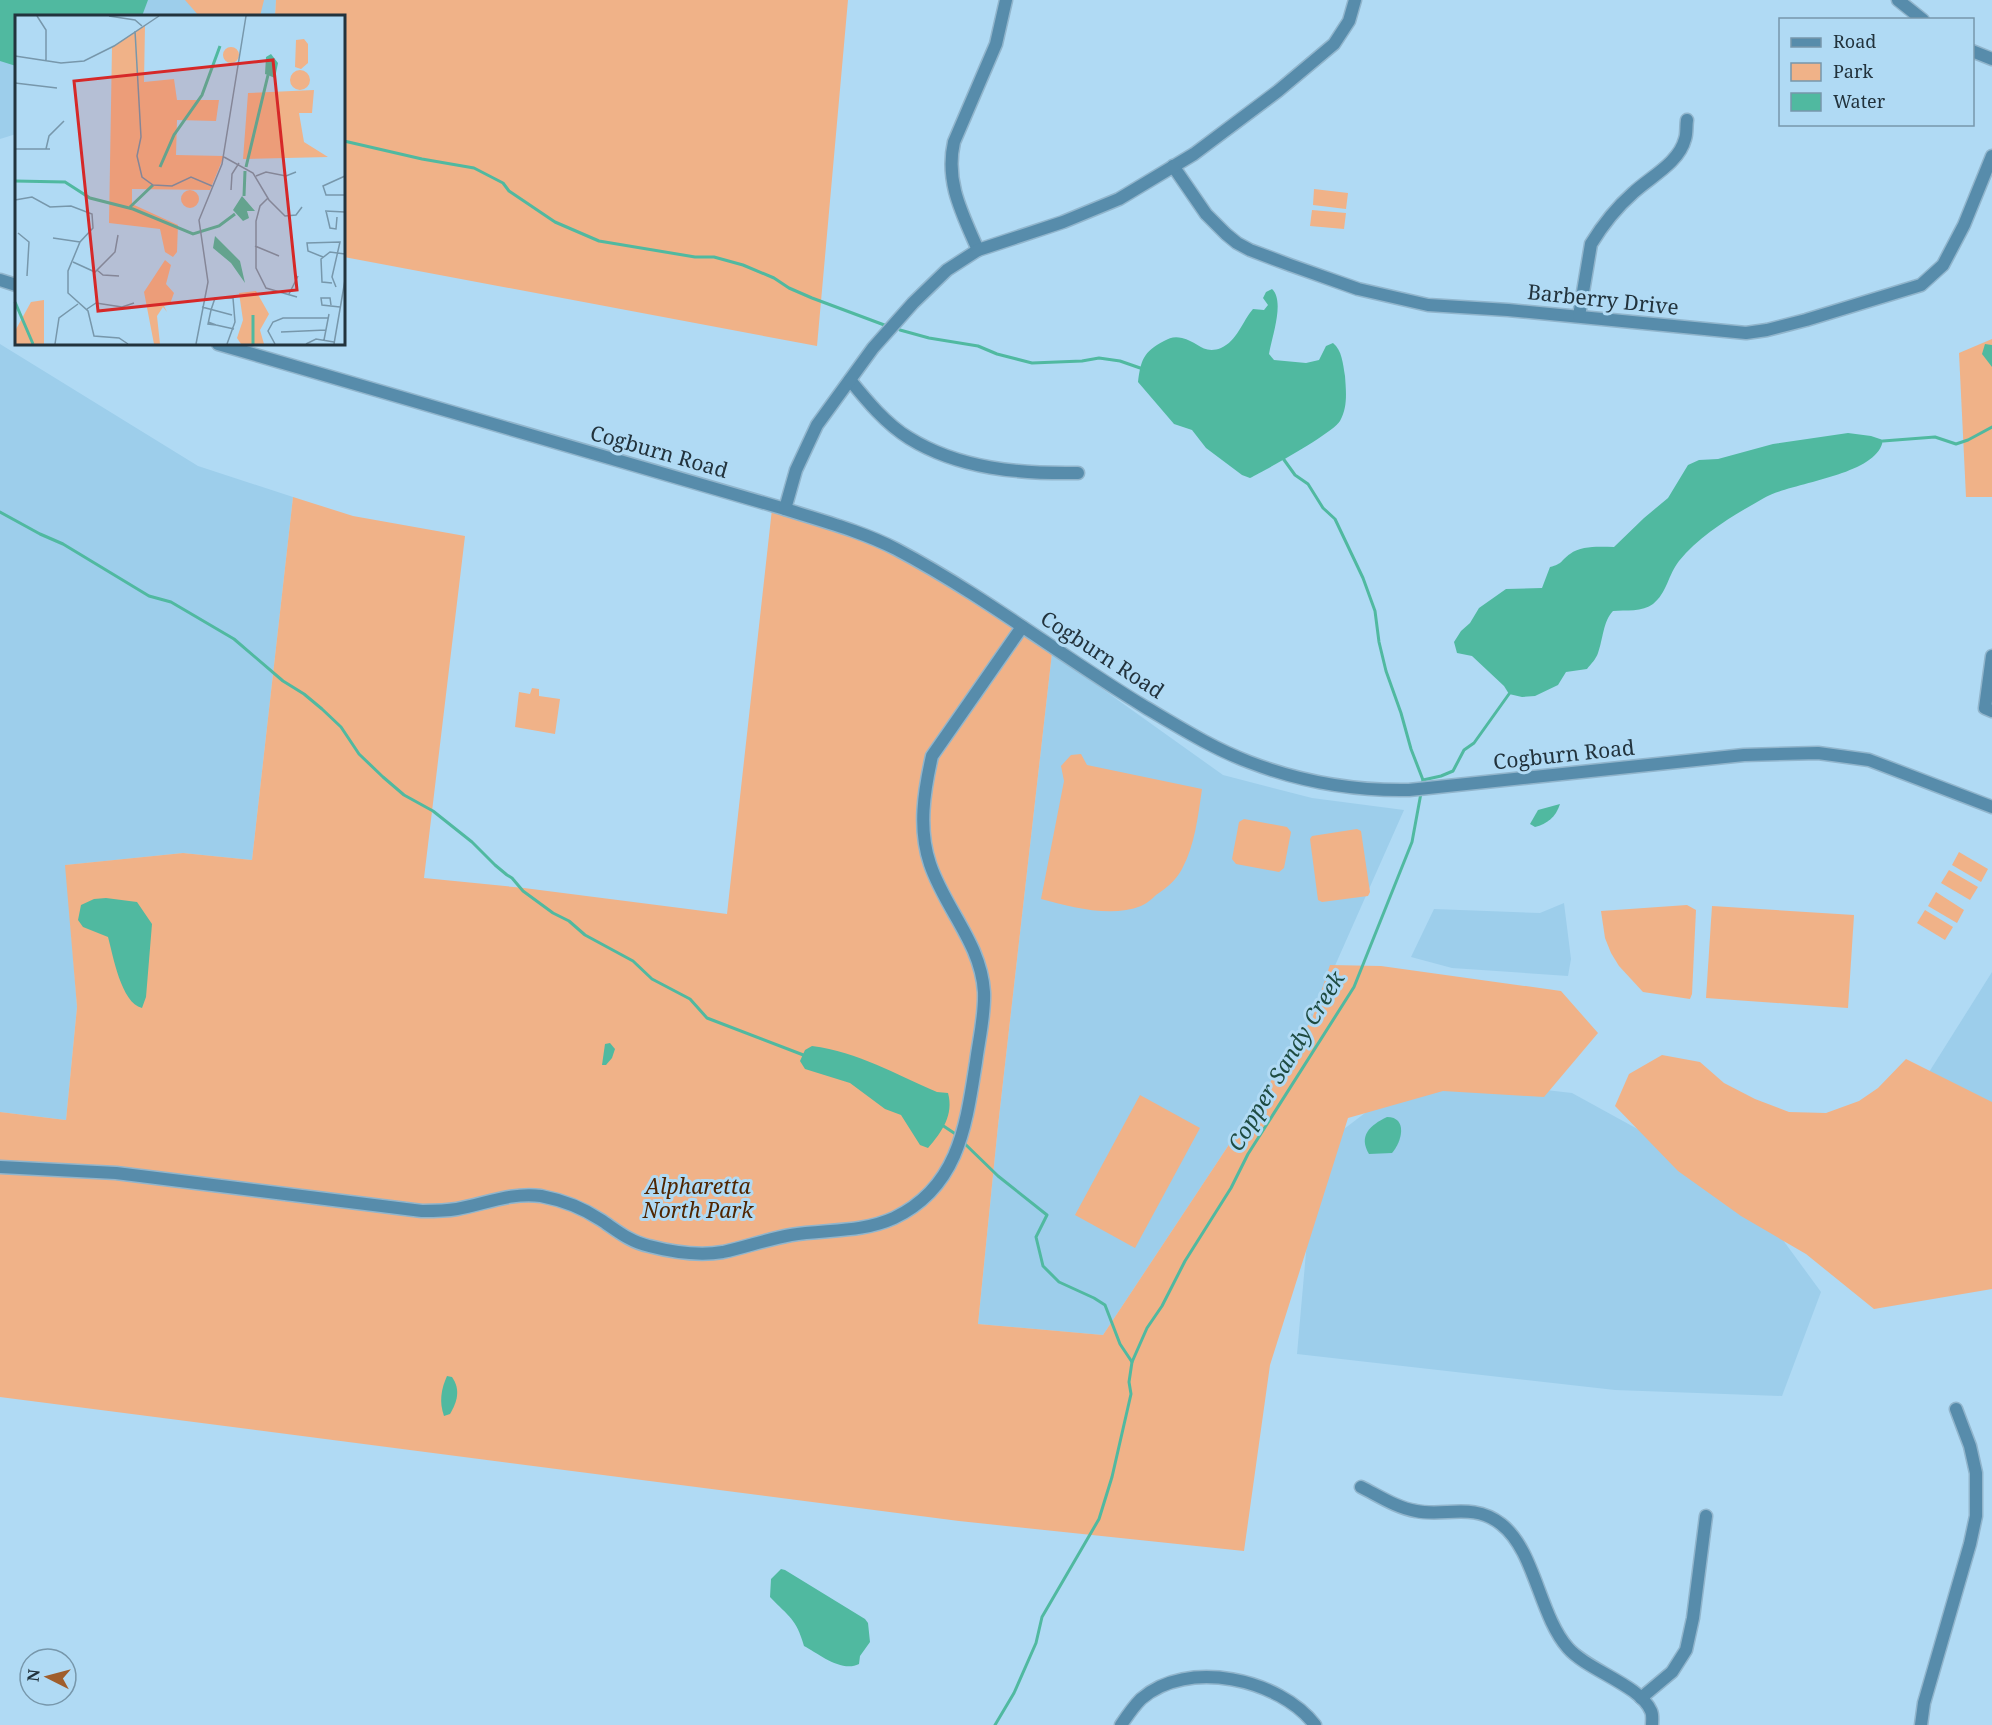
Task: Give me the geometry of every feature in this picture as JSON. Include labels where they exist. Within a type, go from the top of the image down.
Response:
[{"type":"street","points":[[978,250],[954,190],[951,155],[954,142],[996,44],[1006,0]]},
{"type":"street","points":[[785,509],[796,470],[817,425],[873,348],[913,303],[947,270],[978,250],[1063,222],[1119,199],[1194,154],[1265,101],[1334,44],[1349,21],[1355,0]]},
{"type":"street","points":[[1898,0],[1920,18]]},
{"type":"street","points":[[1974,52],[1992,59]]},
{"type":"street","points":[[1579,316],[1592,244],[1596,236],[1631,194],[1674,159],[1685,140],[1687,120]]},
{"type":"street","name":"Barberry Drive","points":[[1173,166],[1206,214],[1226,234],[1250,250],[1358,289],[1428,305],[1579,316],[1746,333],[1806,320],[1921,285],[1943,265],[1964,225],[1992,156]]},
{"type":"street","points":[[0,280],[15,285]]},
{"type":"street","name":"Cogburn Road","points":[[221,345],[864,534],[938,573],[1131,698],[1221,751],[1275,771],[1337,786],[1409,790],[1744,755],[1818,753],[1869,760],[1992,807]]},
{"type":"street","points":[[850,380],[866,400],[907,437],[938,453],[993,468],[1021,472],[1078,473]]},
{"type":"street","points":[[0,1167],[116,1173],[422,1211],[458,1209],[505,1197],[537,1196],[575,1206],[645,1246],[694,1254],[722,1252],[796,1234],[853,1230],[881,1223],[901,1214],[929,1194],[943,1176],[963,1136],[984,1004],[983,979],[976,953],[937,880],[927,852],[923,803],[928,771],[932,756],[1023,627]]},
{"type":"street","points":[[1992,656],[1985,708],[1992,711]]},
{"type":"street","points":[[1921,1725],[1924,1703],[1976,1516],[1976,1473],[1970,1446],[1956,1409]]},
{"type":"street","points":[[1361,1487],[1416,1511],[1470,1511],[1500,1523],[1516,1541],[1554,1625],[1568,1647],[1580,1659],[1616,1679],[1641,1698],[1651,1712],[1652,1725]]},
{"type":"street","points":[[1641,1698],[1672,1672],[1686,1650],[1693,1618],[1706,1516]]},
{"type":"street","points":[[1121,1725],[1141,1699],[1156,1689],[1180,1681],[1204,1677],[1238,1680],[1279,1694],[1295,1704],[1315,1725]]},
{"type":"shaded area","points":[[0,0],[276,0],[275,15],[15,15],[15,134],[0,139]]},
{"type":"shaded area","points":[[0,344],[198,466],[293,497],[252,860],[183,853],[66,865],[77,1007],[66,1120],[0,1112]]},
{"type":"shaded area","points":[[1052,653],[1223,775],[1312,798],[1404,810],[1310,1022],[1103,1335],[978,1324],[998,1126]]},
{"type":"shaded area","points":[[1564,903],[1571,959],[1568,976],[1452,968],[1411,957],[1434,909],[1540,913]]},
{"type":"shaded area","points":[[1992,972],[1992,1170],[1914,1096]]},
{"type":"shaded area","points":[[1415,1075],[1572,1093],[1745,1188],[1821,1292],[1782,1396],[1615,1390],[1297,1354],[1315,1151]]},
{"type":"green space","points":[[185,0],[264,0],[260,15],[198,15]]},
{"type":"green space","points":[[276,0],[848,0],[817,346],[345,257],[345,15],[275,15]]},
{"type":"green space","points":[[1314,189],[1348,193],[1346,209],[1313,205]]},
{"type":"green space","points":[[1312,210],[1346,213],[1344,229],[1310,226]]},
{"type":"green space","points":[[1992,339],[1992,497],[1966,497],[1959,353]]},
{"type":"green space","name":"Alpharetta North Park","points":[[293,497],[353,516],[465,536],[424,878],[524,888],[727,914],[773,500],[886,550],[988,604],[1052,653],[998,1126],[978,1324],[1103,1335],[1312,1019],[1330,965],[1381,966],[1561,991],[1598,1033],[1544,1097],[1443,1091],[1348,1118],[1270,1365],[1244,1551],[959,1521],[0,1397],[0,1112],[66,1120],[77,1007],[65,865],[183,853],[252,860]]},
{"type":"green space","points":[[532,688],[539,689],[539,696],[560,699],[555,734],[515,727],[519,692],[530,694]]},
{"type":"green space","points":[[1081,754],[1087,765],[1202,789],[1193,840],[1182,869],[1167,887],[1141,906],[1104,911],[1078,908],[1041,899],[1064,781],[1061,766],[1071,755]]},
{"type":"green space","points":[[1244,819],[1287,827],[1291,832],[1284,868],[1279,872],[1236,864],[1232,859],[1239,822]]},
{"type":"green space","points":[[1357,829],[1361,831],[1370,892],[1368,896],[1322,902],[1318,900],[1310,839],[1312,836]]},
{"type":"green space","points":[[1959,852],[1988,869],[1981,882],[1952,865]]},
{"type":"green space","points":[[1949,870],[1978,887],[1970,900],[1941,883]]},
{"type":"green space","points":[[1936,892],[1964,910],[1957,923],[1928,906]]},
{"type":"green space","points":[[1687,905],[1696,910],[1690,999],[1643,992],[1619,966],[1611,953],[1605,938],[1601,911]]},
{"type":"green space","points":[[1712,906],[1854,915],[1848,1008],[1706,998]]},
{"type":"green space","points":[[1925,910],[1953,927],[1945,940],[1917,923]]},
{"type":"green space","points":[[1662,1055],[1700,1062],[1724,1083],[1755,1099],[1789,1112],[1826,1113],[1859,1101],[1878,1088],[1906,1059],[1992,1102],[1992,1289],[1874,1309],[1806,1254],[1741,1216],[1678,1171],[1615,1106],[1629,1074]]},
{"type":"green space","points":[[1140,1095],[1200,1128],[1135,1248],[1075,1215]]},
{"type":"water","points":[[0,0],[148,0],[142,15],[15,15],[15,66],[0,61]]},
{"type":"water","points":[[1272,289],[1276,294],[1278,310],[1269,354],[1274,360],[1306,363],[1319,360],[1326,346],[1333,343],[1343,362],[1346,387],[1345,405],[1343,416],[1335,427],[1250,478],[1242,475],[1206,448],[1192,430],[1174,424],[1138,382],[1144,357],[1168,339],[1182,338],[1209,350],[1227,345],[1253,309],[1264,310],[1268,305],[1263,298],[1266,292]]},
{"type":"water","points":[[1985,344],[1992,345],[1992,367],[1982,354]]},
{"type":"water","points":[[1848,433],[1883,440],[1878,452],[1866,462],[1850,470],[1764,498],[1730,518],[1697,542],[1679,561],[1658,600],[1649,607],[1613,611],[1605,625],[1597,655],[1587,669],[1566,672],[1558,685],[1535,696],[1522,697],[1509,694],[1504,686],[1472,656],[1457,653],[1454,642],[1479,608],[1506,589],[1542,588],[1550,567],[1560,563],[1575,551],[1591,547],[1614,547],[1668,498],[1688,465],[1699,460],[1718,459],[1773,444]]},
{"type":"water","points":[[1560,804],[1556,813],[1547,822],[1535,827],[1530,824],[1538,810]]},
{"type":"water","points":[[106,898],[137,902],[152,924],[146,997],[142,1008],[135,1004],[123,988],[108,937],[83,927],[78,920],[81,905],[94,899]]},
{"type":"water","points":[[610,1043],[615,1049],[612,1058],[606,1065],[602,1065],[605,1044]]},
{"type":"water","points":[[812,1046],[861,1058],[937,1092],[948,1093],[948,1116],[938,1136],[928,1148],[920,1145],[901,1115],[885,1109],[850,1083],[805,1069],[800,1061],[805,1050]]},
{"type":"water","points":[[1387,1117],[1394,1118],[1400,1125],[1400,1137],[1396,1148],[1392,1153],[1369,1154],[1365,1136],[1371,1127]]},
{"type":"water","points":[[447,1376],[452,1377],[455,1382],[457,1396],[450,1414],[444,1416],[441,1396]]},
{"type":"water","points":[[781,1569],[865,1619],[868,1623],[870,1642],[860,1656],[859,1664],[845,1666],[838,1664],[804,1646],[795,1623],[770,1597],[771,1579]]},
{"type":"waterway","name":"Copper Sandy Creek","points":[[345,141],[474,168],[503,183],[509,191],[555,222],[599,241],[695,257],[714,257],[743,265],[812,298],[887,326]]},
{"type":"waterway","name":"Copper Sandy Creek","points":[[900,330],[929,338],[978,346],[997,354],[1032,363],[1099,358],[1120,361],[1143,369]]},
{"type":"waterway","points":[[1883,441],[1935,437],[1956,444],[1992,427]]},
{"type":"waterway","name":"Copper Sandy Creek","points":[[1282,457],[1295,475],[1308,484],[1323,508],[1335,519],[1363,578],[1375,611],[1386,671],[1423,780],[1422,786]]},
{"type":"waterway","points":[[0,512],[63,544],[149,596],[171,602],[234,639],[283,681],[322,709],[341,727],[359,754],[383,777],[404,795],[433,811],[472,842],[523,891],[553,913],[569,921],[585,935],[633,961],[652,979],[690,999],[707,1018],[806,1056]]},
{"type":"waterway","points":[[1423,780],[1453,771],[1464,750],[1474,743],[1509,694]]},
{"type":"waterway","name":"Copper Sandy Creek","points":[[995,1725],[1014,1693],[1036,1643],[1042,1617],[1099,1519],[1112,1477],[1131,1394],[1129,1382],[1132,1362],[1147,1328],[1162,1306],[1185,1261],[1231,1188],[1248,1154],[1354,987],[1412,842],[1421,793]]},
{"type":"waterway","points":[[942,1125],[957,1135]]},
{"type":"waterway","points":[[963,1142],[998,1176],[1047,1215],[1036,1237],[1043,1266],[1059,1282],[1105,1305],[1120,1344],[1132,1362]]}]
